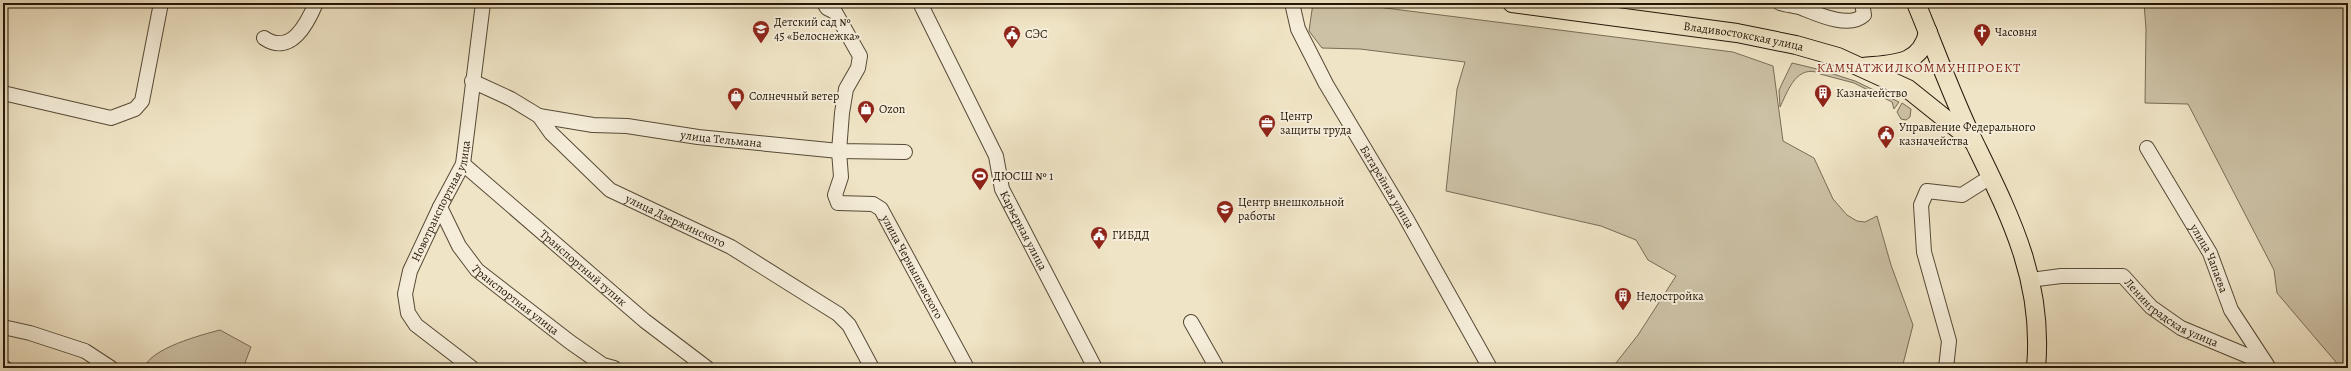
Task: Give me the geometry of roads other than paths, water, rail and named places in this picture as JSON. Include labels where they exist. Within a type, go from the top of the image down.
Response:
[{"type":"main road","name":"Владивостокская улица","points":[[1512,3],[1745,35],[1809,49],[1863,67],[1908,89],[1974,141]]},
{"type":"main road","points":[[1916,3],[1974,141],[1992,176],[2014,226],[2030,280],[2037,319],[2038,345],[2036,368]]},
{"type":"main road","points":[[1863,67],[1899,63],[1916,55],[1925,44],[1928,32]]},
{"type":"main road","points":[[1922,99],[1932,102],[1943,100],[1947,95],[1949,84]]},
{"type":"street","points":[[3,92],[110,118],[135,109],[142,101],[161,3]]},
{"type":"street","points":[[264,38],[276,44],[289,41],[303,29],[316,3]]},
{"type":"street","name":"Новотранспортная улица","points":[[472,368],[416,325],[405,302],[410,271],[440,207],[463,164],[472,81],[483,3]]},
{"type":"street","points":[[824,3],[827,8],[835,12],[860,56],[858,68],[846,89],[839,151]]},
{"type":"street","name":"Карьерная улица","points":[[920,3],[996,156],[1002,189],[1096,368]]},
{"type":"street","name":"Батарейная улица","points":[[1292,3],[1298,29],[1326,84],[1406,218],[1490,368]]},
{"type":"street","points":[[1780,3],[1803,9],[1825,18],[1850,20],[1864,15],[1862,3]]},
{"type":"street","name":"улица Дзержинского","points":[[472,81],[512,99],[539,116],[551,133],[610,190],[731,247],[838,314],[849,325],[872,368]]},
{"type":"street","name":"улица Тельмана","points":[[539,116],[593,125],[627,126],[698,137],[839,151],[905,152]]},
{"type":"street","name":"улица Чапаева","points":[[2147,148],[2210,253],[2231,310],[2267,365]]},
{"type":"street","name":"улица Чернышевского","points":[[839,151],[841,177],[835,195],[838,203],[873,204],[881,209],[966,368]]},
{"type":"street","name":"Транспортный тупик","points":[[463,164],[645,321],[707,368]]},
{"type":"street","points":[[1946,368],[1949,341],[1924,252],[1921,205],[1927,191],[1962,195],[1992,176]]},
{"type":"street","name":"Транспортная улица","points":[[440,207],[459,246],[477,270],[570,342],[603,365],[614,368]]},
{"type":"street","name":"Ленинградская улица","points":[[2030,280],[2061,276],[2123,276],[2151,307],[2181,328],[2267,365]]},
{"type":"street","points":[[1191,322],[1217,368]]},
{"type":"street","points":[[3,327],[30,333],[85,351],[112,368]]},
{"type":"place","name":"Детский сад № 45 «Белоснежка»","points":[[761,44]]},
{"type":"place","name":"Часовня","points":[[1982,47]]},
{"type":"place","name":"СЭС","points":[[1012,49]]},
{"type":"place","name":"Казначейство","points":[[1823,108]]},
{"type":"place","name":"Солнечный ветер","points":[[736,111]]},
{"type":"place","name":"Ozon","points":[[866,124]]},
{"type":"place","name":"Центр защиты труда","points":[[1267,138]]},
{"type":"place","name":"Управление Федерального казначейства","points":[[1886,149]]},
{"type":"place","name":"ДЮСШ № 1","points":[[980,191]]},
{"type":"place","name":"Центр внешкольной работы","points":[[1225,224]]},
{"type":"place","name":"ГИБДД","points":[[1099,250]]},
{"type":"place","name":"Недостройка","points":[[1623,311]]},
{"type":"district","name":"КАМЧАТЖИЛКОММУНПРОЕКТ","points":[[1919,67]]}]
